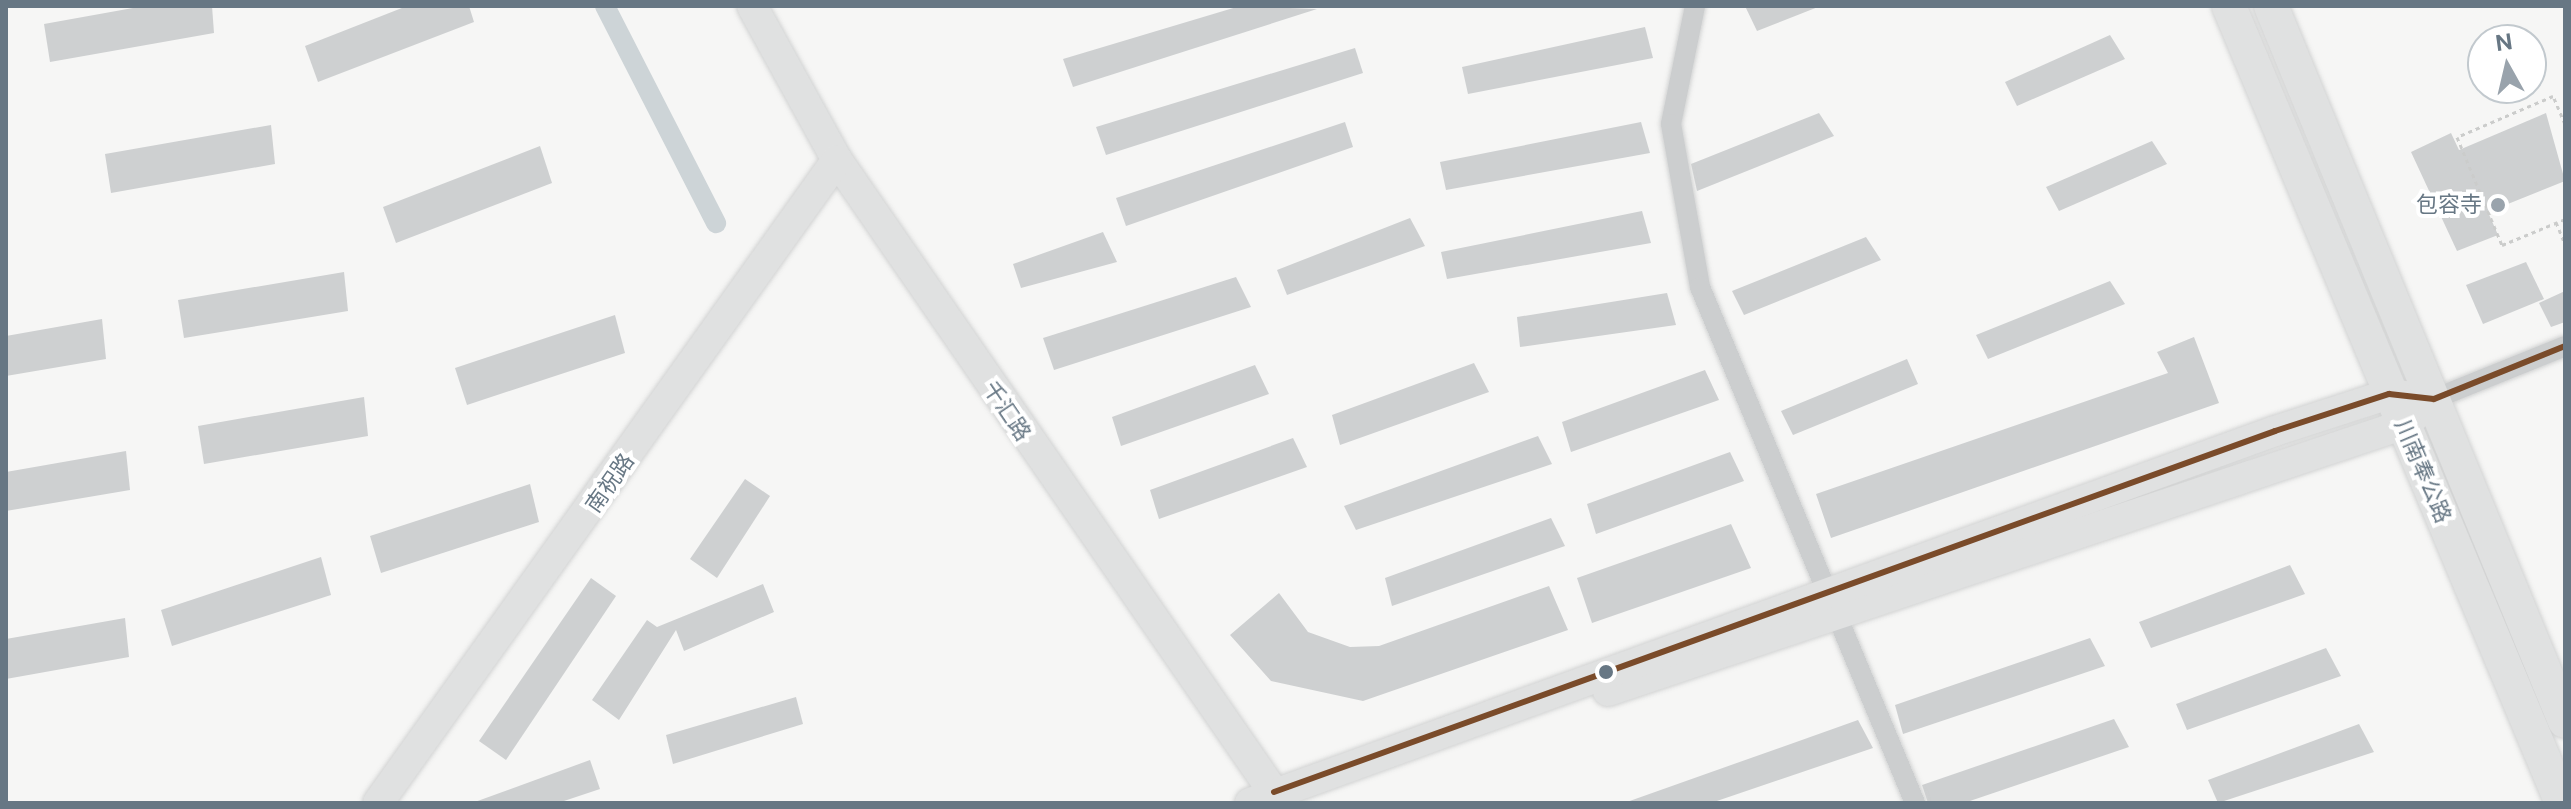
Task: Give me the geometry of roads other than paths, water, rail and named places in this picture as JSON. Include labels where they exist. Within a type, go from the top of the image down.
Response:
[{"type":"main road","name":"川南奉公路","points":[[2229,6],[2562,803]]},
{"type":"main road","name":"川南奉公路","points":[[2271,6],[2565,721]]},
{"type":"street","name":"千汇路","points":[[752,6],[837,160],[1268,799]]},
{"type":"street","points":[[1695,6],[1671,124],[1700,287],[1835,599],[1915,803]]},
{"type":"street","name":"南祝路","points":[[378,803],[837,160]]},
{"type":"street","points":[[1835,599],[2405,424],[2434,399],[2565,346]]},
{"type":"street","points":[[1268,799],[1336,785],[2389,394],[2434,399]]},
{"type":"waterway","points":[[605,6],[716,223]]},
{"type":"place","name":"包容寺","points":[[2498,205]]}]
